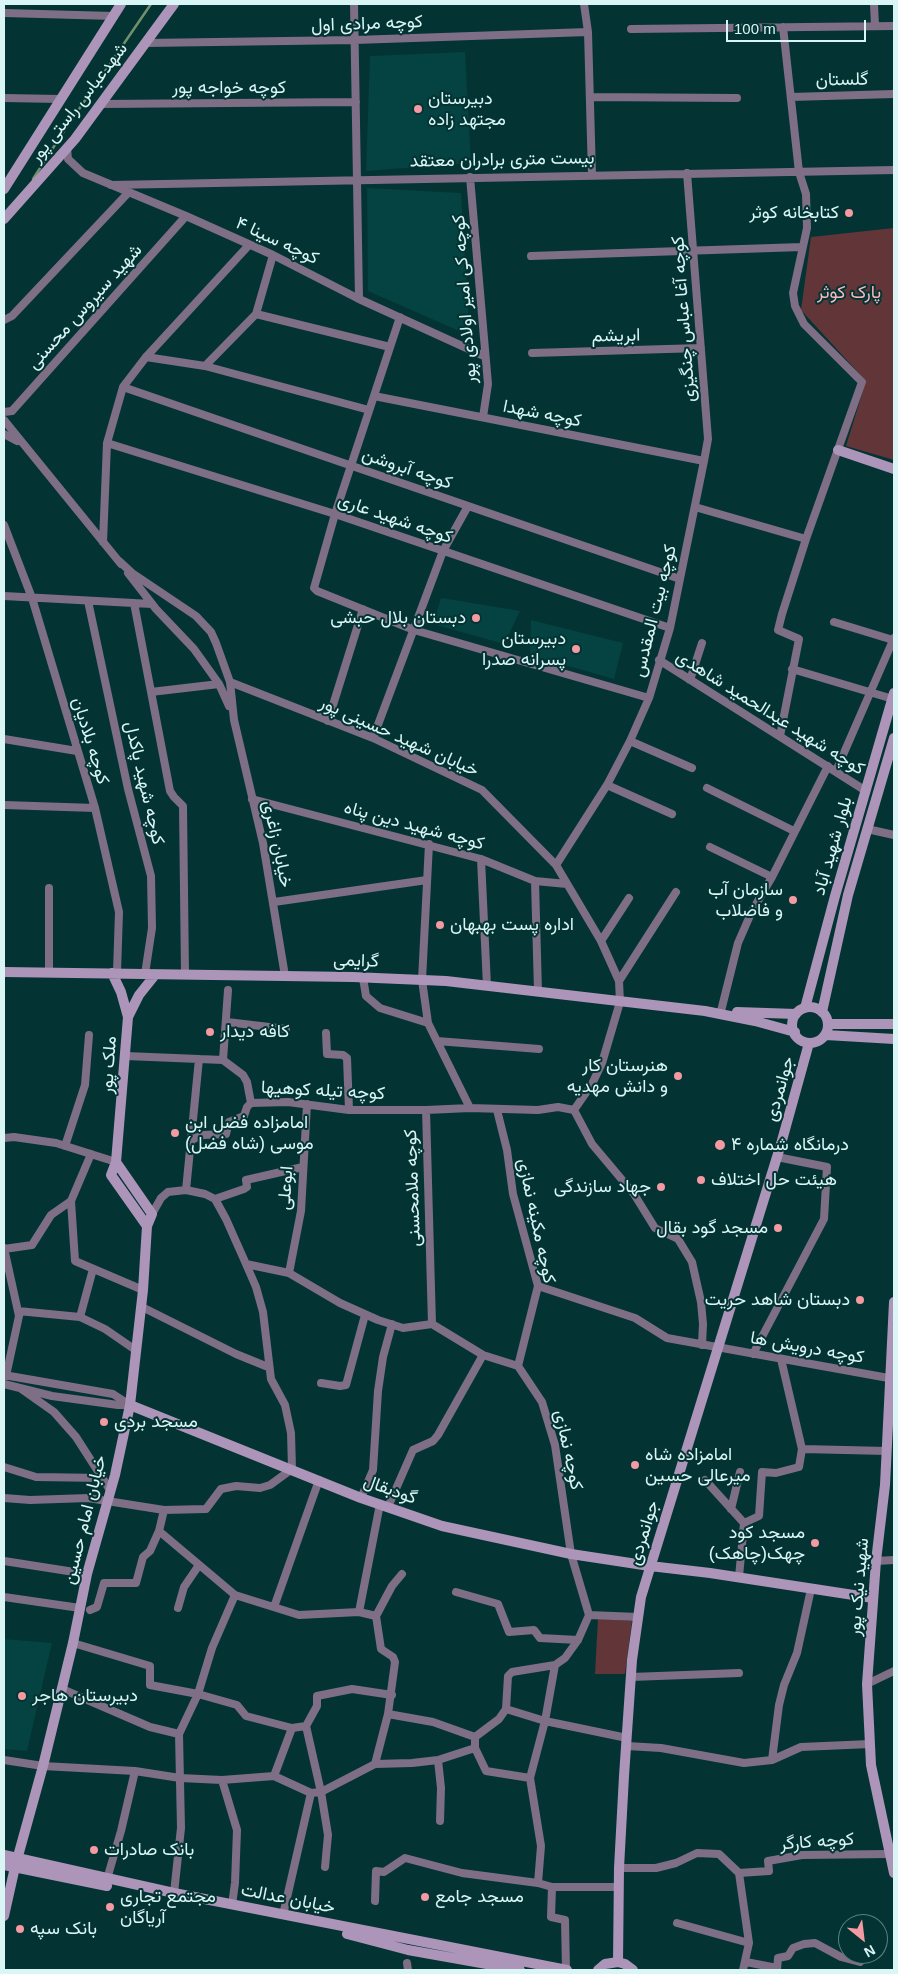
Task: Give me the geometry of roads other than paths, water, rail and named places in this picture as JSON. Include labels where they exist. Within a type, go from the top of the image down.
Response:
[{"type":"main road","points":[[4,189],[122,4]]},
{"type":"main road","name":"شهدعباس راستی پور","points":[[4,220],[67,148],[102,104],[174,4]]},
{"type":"main road","points":[[838,450],[894,468]]},
{"type":"main road","name":"بلوار شهید آباد","points":[[806,1008],[894,696]]},
{"type":"main road","name":"بلوار شهید آباد","points":[[822,1012],[848,895],[894,738]]},
{"type":"main road","name":"گرایمی","points":[[4,972],[422,980],[705,1011]]},
{"type":"main road","name":"ملک پور","points":[[114,973],[128,1017],[116,1162],[111,1175],[147,1226]]},
{"type":"main road","points":[[128,1017],[150,974]]},
{"type":"main road","points":[[810,992],[825,997]]},
{"type":"main road","points":[[705,1011],[721,1010],[796,1014],[806,1008],[818,1009],[822,1012],[828,1024],[826,1035]]},
{"type":"main road","points":[[705,1011],[755,1021],[795,1032]]},
{"type":"main road","points":[[796,1014],[793,1025],[795,1032],[801,1040],[809,1043],[818,1041],[826,1035],[894,1038]]},
{"type":"main road","points":[[828,1024],[894,1024]]},
{"type":"main road","name":"جوانمردی","points":[[618,1962],[619,1868],[631,1677],[641,1596],[777,1157],[809,1043]]},
{"type":"main road","points":[[116,1162],[152,1214]]},
{"type":"main road","name":"خیابان امام حسین","points":[[4,1916],[16,1862],[43,1766],[73,1643],[85,1609],[87,1574],[130,1404],[144,1290],[147,1226],[152,1214]]},
{"type":"main road","name":"شهید نیک پور","points":[[894,1302],[892,1379],[887,1451],[876,1561],[867,1684],[871,1765],[894,1870]]},
{"type":"main road","name":"گودبقال","points":[[130,1404],[360,1498],[442,1526],[571,1554],[873,1598]]},
{"type":"main road","name":"خیابان عدالت","points":[[4,1856],[16,1862],[351,1935],[408,1950],[520,1970]]},
{"type":"main road","name":"خیابان عدالت","points":[[4,1865],[16,1862],[107,1879],[174,1894],[566,1970]]},
{"type":"main road","points":[[598,1970],[605,1964],[618,1962],[625,1964],[633,1970]]},
{"type":"street","points":[[354,4],[359,298]]},
{"type":"street","points":[[584,4],[588,32],[592,175]]},
{"type":"street","points":[[874,4],[875,26]]},
{"type":"street","points":[[4,14],[114,16]]},
{"type":"street","points":[[631,29],[894,26]]},
{"type":"street","points":[[780,736],[799,639],[778,630],[806,539],[862,382],[804,324],[795,306],[793,293],[807,228],[806,194],[800,172],[783,27]]},
{"type":"street","name":"کوچه مرادی اول","points":[[146,43],[355,40],[588,32]]},
{"type":"street","name":"گلستان","points":[[791,97],[894,94]]},
{"type":"street","points":[[590,97],[737,98]]},
{"type":"street","points":[[4,98],[61,99]]},
{"type":"street","name":"کوچه خواجه پور","points":[[102,104],[356,102]]},
{"type":"street","name":"کوچه سینا ۴","points":[[67,148],[68,159],[83,173],[249,244],[484,356]]},
{"type":"street","name":"بیست متری برادران معتقد","points":[[111,185],[894,170]]},
{"type":"street","name":"کوچه آغا عباس چنگیزی","points":[[687,173],[708,439],[704,461]]},
{"type":"street","name":"کوچه کی امیر اولادی پور","points":[[470,177],[484,356],[488,384],[483,417]]},
{"type":"street","points":[[4,320],[12,316],[128,193]]},
{"type":"street","name":"شهید سیروس محسنی","points":[[4,412],[12,411],[186,216]]},
{"type":"street","points":[[103,542],[107,443],[123,387],[146,357],[249,244]]},
{"type":"street","points":[[531,256],[802,247]]},
{"type":"street","points":[[205,366],[256,314],[273,255]]},
{"type":"street","points":[[256,314],[390,347]]},
{"type":"street","points":[[400,317],[335,514],[314,588],[317,591],[414,630],[649,698]]},
{"type":"street","name":"ابریشم","points":[[532,353],[701,348]]},
{"type":"street","points":[[146,357],[205,366],[369,410]]},
{"type":"street","name":"کوچه آبروشن","points":[[123,387],[680,579]]},
{"type":"street","name":"کوچه شهدا","points":[[374,396],[704,461]]},
{"type":"street","points":[[4,420],[152,604],[194,649],[219,684],[227,699],[234,720]]},
{"type":"street","points":[[4,434],[25,446]]},
{"type":"street","name":"کوچه شهید عاری","points":[[107,443],[335,514],[670,628]]},
{"type":"street","name":"کوچه بیت المقدس","points":[[556,865],[607,785],[630,741],[649,698],[670,628],[704,461]]},
{"type":"street","points":[[373,738],[443,551],[468,506]]},
{"type":"street","points":[[695,507],[806,539]]},
{"type":"street","name":"کوچه بلادیان","points":[[4,525],[32,598],[95,808],[119,912],[114,973]]},
{"type":"street","points":[[119,561],[132,573],[196,616],[210,632],[230,682],[234,720]]},
{"type":"street","points":[[4,596],[152,604]]},
{"type":"street","name":"کوچه شهید پاکدل","points":[[88,601],[128,789],[151,876],[152,928],[150,974]]},
{"type":"street","points":[[134,603],[170,790],[174,798],[183,806],[185,974]]},
{"type":"street","points":[[328,721],[363,609]]},
{"type":"street","points":[[834,622],[894,639],[836,771]]},
{"type":"street","points":[[690,680],[702,643]]},
{"type":"street","name":"کوچه شهید عبدالحمید شاهدی","points":[[659,660],[866,790]]},
{"type":"street","points":[[792,669],[872,692],[894,696]]},
{"type":"street","name":"خیابان شهید حسینی پور","points":[[230,682],[373,738],[482,790],[556,865],[601,941],[619,981],[620,1002],[602,1063],[592,1084],[574,1110]]},
{"type":"street","points":[[151,692],[219,684]]},
{"type":"street","name":"خیابان زاغری","points":[[234,720],[263,843],[285,976]]},
{"type":"street","points":[[4,739],[77,751]]},
{"type":"street","points":[[630,741],[692,768]]},
{"type":"street","points":[[721,1010],[738,942],[752,911],[828,766]]},
{"type":"street","points":[[607,785],[672,814]]},
{"type":"street","points":[[707,788],[794,831]]},
{"type":"street","name":"کوچه شهید دین پناه","points":[[252,799],[482,859],[535,881],[567,884]]},
{"type":"street","points":[[4,806],[95,808]]},
{"type":"street","points":[[867,829],[894,835]]},
{"type":"street","points":[[429,844],[422,980],[428,1022],[470,1108]]},
{"type":"street","points":[[710,847],[772,876]]},
{"type":"street","points":[[482,859],[487,986]]},
{"type":"street","points":[[274,902],[427,880]]},
{"type":"street","points":[[535,881],[538,992]]},
{"type":"street","points":[[48,972],[49,888]]},
{"type":"street","points":[[619,981],[676,892]]},
{"type":"street","points":[[601,941],[628,898]]},
{"type":"street","points":[[363,978],[366,996],[380,1008],[428,1022]]},
{"type":"street","points":[[126,1056],[223,1060],[228,990]]},
{"type":"street","points":[[227,1022],[286,1029]]},
{"type":"street","points":[[326,1033],[327,1054],[343,1055],[347,1058],[349,1110]]},
{"type":"street","points":[[65,1146],[85,1085],[89,1035]]},
{"type":"street","points":[[437,1041],[539,1049]]},
{"type":"street","points":[[4,1498],[30,1500],[88,1498],[108,1495],[164,1510],[206,1509],[221,1490],[236,1486],[260,1488],[270,1485],[292,1469],[290,1426],[285,1405],[270,1379],[263,1312],[256,1287],[226,1218],[214,1199],[205,1194],[186,1190],[199,1059]]},
{"type":"street","name":"کوچه تیله کوهیها","points":[[223,1060],[243,1075],[247,1082],[251,1103],[288,1102],[349,1110],[426,1110]]},
{"type":"street","points":[[191,1140],[203,1135],[226,1134],[229,1122],[242,1118],[251,1103]]},
{"type":"street","name":"ابوعلی","points":[[289,1273],[301,1211],[307,1104]]},
{"type":"street","name":"کوچه ملامحسنی","points":[[432,1324],[426,1110],[470,1108],[538,1110],[558,1107],[574,1110]]},
{"type":"street","name":"کوچه مکینه نمازی","points":[[498,1110],[507,1150],[512,1194],[538,1286],[518,1366]]},
{"type":"street","points":[[574,1110],[592,1144],[634,1194],[656,1228],[678,1239],[692,1262],[701,1302],[702,1345]]},
{"type":"street","points":[[4,1138],[14,1137],[65,1146],[116,1162]]},
{"type":"street","points":[[91,1154],[71,1201],[75,1262],[144,1290]]},
{"type":"street","points":[[753,1354],[824,1219],[827,1167],[777,1157]]},
{"type":"street","points":[[214,1199],[244,1189],[247,1186],[246,1180],[303,1167]]},
{"type":"street","name":"خیابان امام حسین","points":[[152,1214],[161,1198],[168,1192],[186,1190]]},
{"type":"street","points":[[71,1201],[51,1215],[32,1245],[4,1248],[19,1316],[5,1376],[113,1394],[130,1404]]},
{"type":"street","points":[[246,1264],[289,1273],[340,1304],[365,1315],[404,1328],[432,1324],[483,1354],[518,1366]]},
{"type":"street","points":[[80,1317],[93,1269]]},
{"type":"street","name":"کوچه درویش ها","points":[[538,1286],[635,1318],[667,1338],[892,1379]]},
{"type":"street","points":[[142,1307],[236,1354],[268,1367]]},
{"type":"street","points":[[18,1311],[80,1317],[105,1329],[137,1351]]},
{"type":"street","points":[[321,1383],[346,1385],[365,1315]]},
{"type":"street","points":[[360,1498],[373,1470],[378,1391],[383,1357],[392,1324]]},
{"type":"street","points":[[359,1612],[384,1506],[413,1450],[432,1441],[438,1435],[483,1354]]},
{"type":"street","points":[[744,1523],[759,1516],[762,1472],[776,1473],[799,1468],[802,1449],[781,1359]]},
{"type":"street","name":"کوچه نمازی","points":[[518,1366],[542,1402],[555,1445],[571,1554],[589,1615]]},
{"type":"street","points":[[4,1384],[52,1396],[118,1405],[130,1404]]},
{"type":"street","points":[[20,1388],[54,1412],[76,1437],[103,1478],[108,1495]]},
{"type":"street","points":[[802,1449],[887,1451]]},
{"type":"street","points":[[4,1466],[36,1477],[103,1478]]},
{"type":"street","points":[[731,1509],[740,1472]]},
{"type":"street","points":[[274,1607],[319,1480]]},
{"type":"street","points":[[705,1480],[744,1523],[739,1578]]},
{"type":"street","points":[[4,1597],[85,1609],[97,1607],[104,1583],[136,1582],[143,1557],[150,1551],[159,1531],[164,1510]]},
{"type":"street","points":[[159,1531],[235,1595],[300,1615],[359,1612],[376,1616]]},
{"type":"street","points":[[876,1561],[894,1560]]},
{"type":"street","points":[[4,1561],[87,1574]]},
{"type":"street","points":[[178,1608],[184,1587],[199,1565]]},
{"type":"street","points":[[374,1764],[392,1695],[395,1662],[393,1657],[381,1649],[376,1616],[392,1586],[402,1574]]},
{"type":"street","points":[[772,1760],[779,1705],[784,1685],[798,1653],[811,1589]]},
{"type":"street","points":[[456,1592],[498,1604],[508,1632],[534,1630],[540,1638],[578,1640]]},
{"type":"street","points":[[174,1894],[181,1828],[180,1734],[198,1694],[212,1648],[235,1595]]},
{"type":"street","points":[[475,1737],[499,1718],[506,1709],[508,1676],[512,1672],[555,1665],[565,1658],[578,1640],[589,1615],[638,1617]]},
{"type":"street","points":[[73,1643],[150,1666],[150,1685],[198,1694],[236,1705],[246,1716],[292,1728],[306,1726]]},
{"type":"street","points":[[538,1883],[541,1846],[530,1778],[545,1721],[555,1665]]},
{"type":"street","points":[[867,1684],[894,1671]]},
{"type":"street","points":[[631,1677],[739,1674]]},
{"type":"street","points":[[325,1867],[328,1835],[321,1792],[306,1726],[317,1706],[318,1696],[352,1689],[392,1695]]},
{"type":"street","points":[[62,1690],[150,1727],[180,1734]]},
{"type":"street","points":[[506,1709],[627,1742],[744,1763],[772,1760],[801,1747],[870,1744]]},
{"type":"street","points":[[388,1714],[433,1722],[475,1737]]},
{"type":"street","points":[[274,1776],[292,1728]]},
{"type":"street","points":[[475,1737],[475,1748],[486,1771],[530,1778]]},
{"type":"street","points":[[4,1760],[43,1766],[135,1771],[180,1778],[222,1780],[274,1776],[311,1793],[321,1792],[374,1764],[438,1760],[475,1748]]},
{"type":"street","points":[[438,1760],[441,1788],[440,1822]]},
{"type":"street","points":[[107,1879],[121,1831],[135,1771]]},
{"type":"street","points":[[222,1780],[238,1830],[232,1905]]},
{"type":"street","points":[[283,1915],[311,1793]]},
{"type":"street","points":[[619,1868],[656,1868],[676,1863],[697,1853],[719,1854],[738,1873],[749,1943],[743,1970]]},
{"type":"street","name":"کوچه کارگر","points":[[738,1873],[769,1871],[768,1862],[802,1855],[889,1854]]},
{"type":"street","points":[[375,1900],[376,1871],[384,1872],[405,1858],[462,1873],[538,1883],[552,1887],[619,1887]]},
{"type":"street","points":[[552,1887],[551,1917],[566,1920],[566,1970]]},
{"type":"street","points":[[677,1923],[749,1943]]},
{"type":"street","points":[[746,1962],[777,1969],[778,1958],[788,1956],[792,1948],[815,1943],[838,1955]]},
{"type":"waterway","points":[[33,179],[151,4]]},
{"type":"place","name":"دبیرستان مجتهد زاده","points":[[418,109]]},
{"type":"place","name":"کتابخانه کوثر","points":[[849,213]]},
{"type":"place","name":"دبستان بلال حبشی","points":[[476,618]]},
{"type":"place","name":"دبیرستان پسرانه صدرا","points":[[576,649]]},
{"type":"place","name":"سازمان آب و فاضلاب","points":[[793,900]]},
{"type":"place","name":"اداره پست بهبهان","points":[[440,925]]},
{"type":"place","name":"کافه دیدار","points":[[210,1032]]},
{"type":"place","name":"هنرستان کار و دانش مهدیه","points":[[678,1076]]},
{"type":"place","name":"امامزاده فضل ابن موسی (شاه فضل)","points":[[175,1133]]},
{"type":"place","name":"درمانگاه شماره ۴","points":[[720,1145]]},
{"type":"place","name":"هیئت حل اختلاف","points":[[701,1180]]},
{"type":"place","name":"جهاد سازندگی","points":[[661,1187]]},
{"type":"place","name":"مسجد گود بقال","points":[[778,1228]]},
{"type":"place","name":"دبستان شاهد حریت","points":[[860,1300]]},
{"type":"place","name":"مسجد بردی","points":[[104,1422]]},
{"type":"place","name":"امامزاده شاه میرعالی حسین","points":[[635,1465]]},
{"type":"place","name":"مسجد کود چهک(چاهک)","points":[[815,1543]]},
{"type":"place","name":"دبیرستان هاجر","points":[[22,1696]]},
{"type":"place","name":"بانک صادرات","points":[[94,1850]]},
{"type":"place","name":"مسجد جامع","points":[[425,1897]]},
{"type":"place","name":"مجتمع تجاری آریاگان","points":[[110,1907]]},
{"type":"place","name":"بانک سپه","points":[[20,1929]]},
{"type":"park label","name":"پارک کوثر","points":[[849,293]]}]
